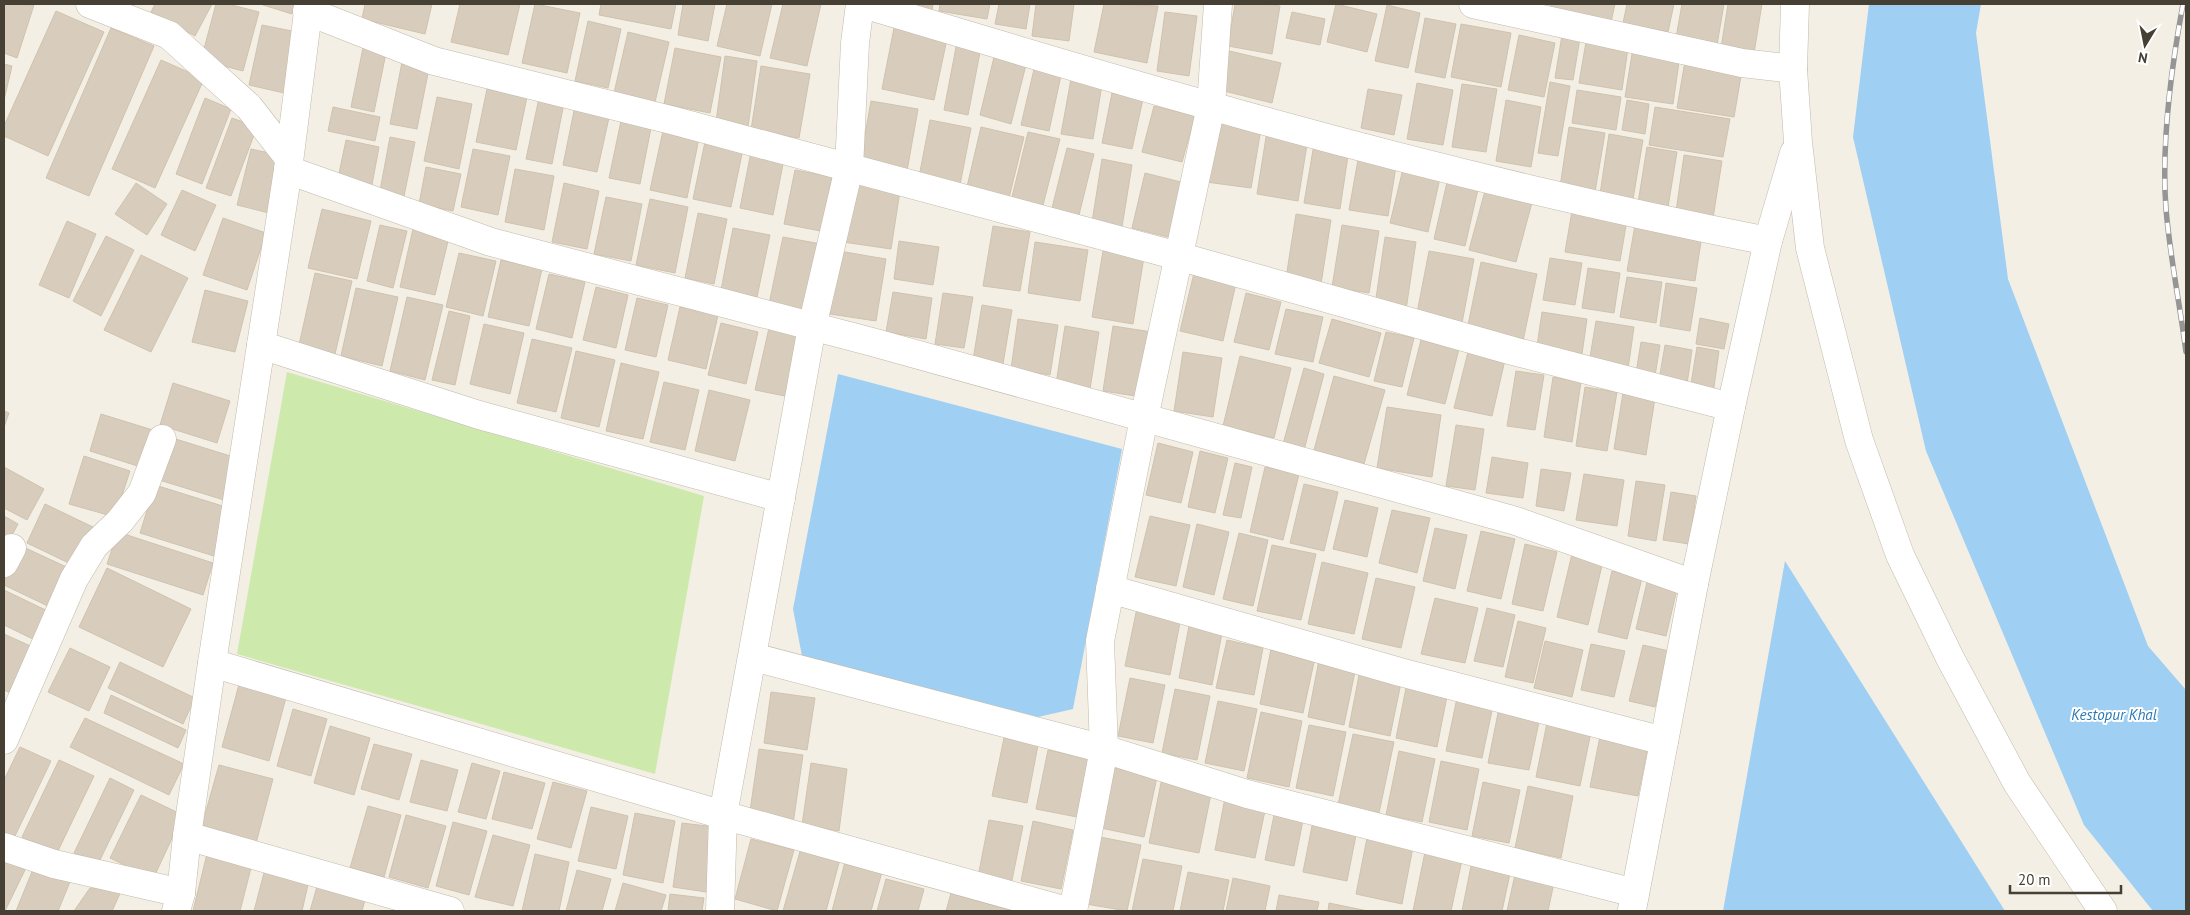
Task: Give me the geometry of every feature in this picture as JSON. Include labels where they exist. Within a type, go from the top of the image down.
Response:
[{"type":"street","points":[[90,4],[169,35],[249,108],[288,164],[491,242],[812,328],[872,342],[1516,521],[1694,584]]},
{"type":"street","points":[[720,911],[723,815],[812,328],[849,168],[856,43],[861,4],[1211,106],[1493,180],[1695,227],[1768,241]]},
{"type":"street","points":[[1073,911],[1104,749],[1100,641],[1144,418],[1211,106],[1218,4]]},
{"type":"street","points":[[1472,4],[1742,63],[1793,70]]},
{"type":"street","points":[[1795,4],[1793,70],[1798,142],[1810,248],[1858,440],[1900,555],[1950,658],[2017,783],[2104,911]]},
{"type":"street","points":[[4,847],[179,902],[212,663],[288,164],[308,7],[434,61],[675,121],[1178,256],[1513,352],[1731,407]]},
{"type":"street","points":[[753,657],[1104,749],[1247,794],[1634,902],[1694,584],[1731,407],[1768,241],[1798,142]]},
{"type":"street","points":[[261,345],[480,415],[781,498]]},
{"type":"street","points":[[4,740],[74,579],[94,546],[120,521],[142,493],[162,439]]},
{"type":"street","points":[[1110,589],[1400,672],[1664,741]]},
{"type":"street","points":[[212,663],[723,815],[1067,911]]},
{"type":"street","points":[[187,836],[450,911]]},
{"type":"green space","points":[[287,372],[704,496],[655,774],[237,654]]},
{"type":"water","name":"Kestopur Khal","points":[[1869,4],[1981,4],[1976,33],[2008,279],[2148,646],[2186,690],[2186,911],[2153,911],[2084,825],[1926,451],[1853,137]]},
{"type":"water","points":[[838,374],[1122,449],[1073,709],[1038,717],[802,656],[793,609]]},
{"type":"water","points":[[1785,561],[2005,911],[1723,911]]},
{"type":"building","points":[[4,4],[34,5],[17,58],[4,53]]},
{"type":"building","points":[[155,4],[212,4],[195,36],[151,12]]},
{"type":"building","points":[[216,4],[228,4],[259,12],[243,71],[201,60]]},
{"type":"building","points":[[260,4],[295,4],[292,14]]},
{"type":"building","points":[[365,4],[432,4],[425,34],[362,19]]},
{"type":"building","points":[[460,4],[520,4],[508,55],[451,42]]},
{"type":"building","points":[[535,4],[580,13],[567,73],[522,63]]},
{"type":"building","points":[[601,4],[676,4],[671,29],[599,15]]},
{"type":"building","points":[[683,4],[715,4],[708,41],[678,35]]},
{"type":"building","points":[[727,4],[772,4],[760,56],[717,46]]},
{"type":"building","points":[[783,4],[821,4],[807,66],[770,58]]},
{"type":"building","points":[[897,4],[933,4],[932,11]]},
{"type":"building","points":[[940,4],[990,4],[987,19],[939,11]]},
{"type":"building","points":[[999,4],[1030,4],[1026,29],[995,24]]},
{"type":"building","points":[[1036,4],[1074,4],[1069,41],[1032,36]]},
{"type":"building","points":[[1104,4],[1158,6],[1147,63],[1094,52]]},
{"type":"building","points":[[1235,4],[1280,6],[1272,54],[1228,46]]},
{"type":"building","points":[[1336,4],[1377,14],[1367,52],[1327,42]]},
{"type":"building","points":[[1551,4],[1615,4],[1611,22],[1550,8]]},
{"type":"building","points":[[1627,4],[1674,4],[1668,32],[1623,23]]},
{"type":"building","points":[[1682,4],[1724,4],[1717,45],[1676,38]]},
{"type":"building","points":[[1728,4],[1762,4],[1754,53],[1721,48]]},
{"type":"building","points":[[1387,5],[1420,13],[1408,68],[1375,61]]},
{"type":"building","points":[[56,11],[104,32],[48,156],[4,136],[4,126]]},
{"type":"building","points":[[1165,12],[1197,16],[1189,76],[1157,71]]},
{"type":"building","points":[[1292,12],[1325,19],[1320,45],[1286,38]]},
{"type":"building","points":[[1425,18],[1456,24],[1445,78],[1415,72]]},
{"type":"building","points":[[588,21],[621,29],[608,88],[575,81]]},
{"type":"building","points":[[1461,24],[1511,33],[1501,87],[1451,77]]},
{"type":"building","points":[[262,25],[297,32],[284,93],[249,85]]},
{"type":"building","points":[[111,28],[154,46],[89,196],[46,178]]},
{"type":"building","points":[[894,28],[947,39],[934,100],[882,89]]},
{"type":"building","points":[[628,32],[669,42],[655,102],[614,93]]},
{"type":"building","points":[[1519,35],[1555,43],[1544,97],[1508,90]]},
{"type":"building","points":[[1562,35],[1580,38],[1573,80],[1555,78]]},
{"type":"building","points":[[957,42],[981,47],[968,115],[944,110]]},
{"type":"building","points":[[1586,42],[1628,48],[1622,90],[1579,83]]},
{"type":"building","points":[[363,48],[386,53],[374,112],[351,107]]},
{"type":"building","points":[[675,48],[721,57],[710,113],[664,104]]},
{"type":"building","points":[[1633,48],[1680,55],[1673,104],[1625,97]]},
{"type":"building","points":[[1225,50],[1281,63],[1272,103],[1216,89]]},
{"type":"building","points":[[995,53],[1027,61],[1011,124],[980,115]]},
{"type":"building","points":[[725,56],[757,61],[748,127],[716,122]]},
{"type":"building","points":[[161,60],[204,79],[155,188],[112,169]]},
{"type":"building","points":[[1685,61],[1742,70],[1734,117],[1677,108]]},
{"type":"building","points":[[402,62],[429,68],[417,129],[390,124]]},
{"type":"building","points":[[4,64],[12,66],[4,100]]},
{"type":"building","points":[[1035,65],[1062,71],[1049,131],[1021,125]]},
{"type":"building","points":[[761,66],[810,74],[799,138],[751,130]]},
{"type":"building","points":[[1071,79],[1102,85],[1093,139],[1061,134]]},
{"type":"building","points":[[1550,82],[1570,86],[1558,156],[1538,153]]},
{"type":"building","points":[[1417,83],[1453,90],[1443,145],[1407,139]]},
{"type":"building","points":[[1462,84],[1497,89],[1486,152],[1452,147]]},
{"type":"building","points":[[487,89],[527,97],[516,150],[476,142]]},
{"type":"building","points":[[1368,89],[1402,95],[1394,135],[1361,128]]},
{"type":"building","points":[[1577,90],[1621,97],[1616,130],[1572,123]]},
{"type":"building","points":[[1112,93],[1143,99],[1132,149],[1102,143]]},
{"type":"building","points":[[437,97],[472,104],[459,169],[424,161]]},
{"type":"building","points":[[205,98],[231,109],[202,184],[176,174]]},
{"type":"building","points":[[539,98],[564,103],[552,164],[526,159]]},
{"type":"building","points":[[1506,100],[1541,107],[1531,167],[1496,161]]},
{"type":"building","points":[[1627,100],[1649,104],[1645,134],[1622,130]]},
{"type":"building","points":[[871,101],[918,109],[907,171],[860,163]]},
{"type":"building","points":[[575,106],[610,113],[597,172],[563,165]]},
{"type":"building","points":[[1154,106],[1195,116],[1182,162],[1142,152]]},
{"type":"building","points":[[333,107],[380,117],[375,141],[328,131]]},
{"type":"building","points":[[1655,107],[1730,119],[1723,157],[1649,145]]},
{"type":"building","points":[[1217,117],[1262,123],[1251,188],[1206,182]]},
{"type":"building","points":[[232,118],[257,127],[231,196],[206,188]]},
{"type":"building","points":[[930,120],[971,128],[959,190],[918,182]]},
{"type":"building","points":[[621,121],[651,128],[640,184],[609,178]]},
{"type":"building","points":[[981,127],[1024,137],[1008,202],[966,191]]},
{"type":"building","points":[[1569,127],[1605,133],[1595,192],[1560,187]]},
{"type":"building","points":[[663,131],[699,138],[687,198],[650,190]]},
{"type":"building","points":[[1267,131],[1308,138],[1298,201],[1257,194]]},
{"type":"building","points":[[1028,132],[1060,139],[1042,209],[1011,201]]},
{"type":"building","points":[[1609,134],[1643,140],[1633,199],[1600,194]]},
{"type":"building","points":[[390,137],[415,142],[403,201],[379,196]]},
{"type":"building","points":[[346,140],[379,147],[371,190],[337,183]]},
{"type":"building","points":[[705,142],[743,149],[731,207],[693,199]]},
{"type":"building","points":[[1314,144],[1349,149],[1340,209],[1304,203]]},
{"type":"building","points":[[1647,147],[1677,152],[1668,207],[1638,203]]},
{"type":"building","points":[[1067,148],[1094,154],[1078,219],[1051,212]]},
{"type":"building","points":[[251,149],[283,156],[269,213],[237,205]]},
{"type":"building","points":[[473,149],[510,156],[498,215],[461,207]]},
{"type":"building","points":[[751,152],[784,159],[773,215],[740,208]]},
{"type":"building","points":[[1359,154],[1397,160],[1388,216],[1349,210]]},
{"type":"building","points":[[1684,155],[1722,161],[1713,218],[1676,212]]},
{"type":"building","points":[[1102,159],[1132,165],[1122,227],[1092,222]]},
{"type":"building","points":[[426,167],[461,174],[453,211],[419,204]]},
{"type":"building","points":[[515,169],[554,176],[544,230],[505,222]]},
{"type":"building","points":[[1403,169],[1440,178],[1428,232],[1390,223]]},
{"type":"building","points":[[795,170],[832,177],[821,231],[784,224]]},
{"type":"building","points":[[1145,173],[1185,183],[1172,238],[1132,228]]},
{"type":"building","points":[[1448,178],[1479,185],[1465,246],[1434,239]]},
{"type":"building","points":[[136,183],[167,204],[147,235],[115,214]]},
{"type":"building","points":[[564,183],[599,191],[587,249],[552,242]]},
{"type":"building","points":[[852,183],[900,191],[891,249],[843,242]]},
{"type":"building","points":[[1486,187],[1533,199],[1516,262],[1469,250]]},
{"type":"building","points":[[182,190],[216,205],[195,251],[161,235]]},
{"type":"building","points":[[606,197],[642,204],[631,261],[594,254]]},
{"type":"building","points":[[650,199],[688,207],[675,273],[636,265]]},
{"type":"building","points":[[322,209],[371,221],[357,279],[308,268]]},
{"type":"building","points":[[1572,211],[1627,220],[1620,261],[1565,252]]},
{"type":"building","points":[[698,213],[727,219],[714,284],[685,278]]},
{"type":"building","points":[[1296,214],[1331,220],[1321,284],[1286,278]]},
{"type":"building","points":[[223,218],[266,233],[247,290],[203,275]]},
{"type":"building","points":[[67,221],[96,234],[69,298],[39,285]]},
{"type":"building","points":[[380,225],[407,231],[393,288],[367,281]]},
{"type":"building","points":[[1342,225],[1379,231],[1369,293],[1332,287]]},
{"type":"building","points":[[1635,225],[1702,235],[1695,281],[1627,271]]},
{"type":"building","points":[[993,226],[1030,232],[1020,291],[983,286]]},
{"type":"building","points":[[733,228],[770,235],[757,297],[721,290]]},
{"type":"building","points":[[413,229],[449,237],[435,295],[400,287]]},
{"type":"building","points":[[106,236],[134,250],[101,316],[73,301]]},
{"type":"building","points":[[783,237],[821,244],[807,311],[769,304]]},
{"type":"building","points":[[1385,237],[1416,242],[1406,310],[1375,305]]},
{"type":"building","points":[[899,241],[939,247],[933,285],[894,279]]},
{"type":"building","points":[[1035,242],[1088,250],[1080,301],[1028,293]]},
{"type":"building","points":[[839,251],[886,259],[876,321],[830,314]]},
{"type":"building","points":[[1103,251],[1144,257],[1133,324],[1092,317]]},
{"type":"building","points":[[1429,251],[1474,259],[1462,323],[1417,313]]},
{"type":"building","points":[[459,253],[496,261],[483,316],[446,307]]},
{"type":"building","points":[[141,255],[188,278],[151,352],[104,330]]},
{"type":"building","points":[[1550,258],[1582,263],[1575,305],[1543,300]]},
{"type":"building","points":[[501,260],[542,269],[529,326],[488,317]]},
{"type":"building","points":[[1481,262],[1537,274],[1523,341],[1467,330]]},
{"type":"building","points":[[1588,268],[1620,273],[1614,313],[1582,308]]},
{"type":"building","points":[[315,273],[352,281],[335,354],[299,345]]},
{"type":"building","points":[[1194,273],[1236,283],[1223,341],[1180,331]]},
{"type":"building","points":[[549,274],[585,282],[572,338],[536,329]]},
{"type":"building","points":[[1627,277],[1662,282],[1656,323],[1620,317]]},
{"type":"building","points":[[1666,283],[1697,288],[1690,331],[1660,326]]},
{"type":"building","points":[[596,287],[628,295],[616,348],[583,340]]},
{"type":"building","points":[[356,288],[398,297],[382,366],[341,356]]},
{"type":"building","points":[[205,290],[248,301],[235,352],[192,342]]},
{"type":"building","points":[[893,292],[932,298],[926,339],[886,332]]},
{"type":"building","points":[[943,293],[973,297],[964,348],[935,344]]},
{"type":"building","points":[[1246,293],[1281,302],[1269,350],[1234,342]]},
{"type":"building","points":[[407,297],[443,305],[425,380],[390,371]]},
{"type":"building","points":[[637,298],[668,305],[656,357],[625,350]]},
{"type":"building","points":[[982,305],[1012,310],[1003,364],[973,360]]},
{"type":"building","points":[[680,307],[718,315],[706,369],[668,360]]},
{"type":"building","points":[[1286,309],[1323,317],[1313,362],[1275,354]]},
{"type":"building","points":[[449,311],[470,316],[455,385],[432,380]]},
{"type":"building","points":[[1542,312],[1587,319],[1582,354],[1537,346]]},
{"type":"building","points":[[1700,318],[1729,324],[1724,349],[1696,344]]},
{"type":"building","points":[[1018,319],[1058,325],[1050,375],[1011,369]]},
{"type":"building","points":[[1332,319],[1381,333],[1369,377],[1319,363]]},
{"type":"building","points":[[1596,321],[1634,327],[1628,369],[1589,363]]},
{"type":"building","points":[[721,323],[758,332],[746,384],[708,375]]},
{"type":"building","points":[[484,324],[524,333],[510,394],[470,384]]},
{"type":"building","points":[[1065,326],[1099,332],[1090,389],[1056,384]]},
{"type":"building","points":[[1113,326],[1152,332],[1142,397],[1103,391]]},
{"type":"building","points":[[769,328],[799,335],[785,396],[755,390]]},
{"type":"building","points":[[1386,332],[1414,338],[1402,387],[1374,381]]},
{"type":"building","points":[[532,339],[572,348],[556,412],[517,403]]},
{"type":"building","points":[[1421,340],[1459,349],[1445,404],[1407,395]]},
{"type":"building","points":[[1641,342],[1660,345],[1655,376],[1636,373]]},
{"type":"building","points":[[1665,345],[1692,350],[1687,384],[1659,380]]},
{"type":"building","points":[[1697,347],[1719,351],[1713,394],[1690,390]]},
{"type":"building","points":[[576,351],[615,360],[599,427],[561,418]]},
{"type":"building","points":[[1183,352],[1222,358],[1213,417],[1174,411]]},
{"type":"building","points":[[1468,352],[1505,360],[1492,416],[1454,408]]},
{"type":"building","points":[[1240,356],[1291,368],[1274,438],[1223,426]]},
{"type":"building","points":[[621,363],[659,372],[643,439],[606,431]]},
{"type":"building","points":[[1304,368],[1324,374],[1304,450],[1283,444]]},
{"type":"building","points":[[1516,371],[1544,375],[1535,430],[1507,426]]},
{"type":"building","points":[[1334,376],[1385,390],[1364,464],[1314,450]]},
{"type":"building","points":[[1553,377],[1581,382],[1572,442],[1544,437]]},
{"type":"building","points":[[664,382],[699,390],[685,450],[650,442]]},
{"type":"building","points":[[173,383],[230,401],[217,443],[160,425]]},
{"type":"building","points":[[1585,387],[1617,392],[1607,451],[1576,446]]},
{"type":"building","points":[[709,390],[750,400],[735,461],[695,451]]},
{"type":"building","points":[[1623,393],[1655,398],[1646,455],[1614,449]]},
{"type":"building","points":[[1387,407],[1441,415],[1432,477],[1377,468]]},
{"type":"building","points":[[4,411],[9,413],[4,427]]},
{"type":"building","points":[[101,414],[156,431],[144,468],[90,451]]},
{"type":"building","points":[[1456,425],[1484,429],[1475,490],[1446,486]]},
{"type":"building","points":[[166,436],[240,459],[227,501],[153,478]]},
{"type":"building","points":[[1158,443],[1193,452],[1181,503],[1146,495]]},
{"type":"building","points":[[1200,451],[1228,458],[1215,513],[1188,507]]},
{"type":"building","points":[[84,456],[130,471],[115,517],[69,504]]},
{"type":"building","points":[[1492,457],[1528,463],[1523,498],[1486,493]]},
{"type":"building","points":[[1235,463],[1252,467],[1241,518],[1223,515]]},
{"type":"building","points":[[4,467],[44,489],[27,520],[4,508]]},
{"type":"building","points":[[1265,467],[1299,474],[1283,540],[1250,532]]},
{"type":"building","points":[[1541,469],[1571,473],[1564,511],[1536,506]]},
{"type":"building","points":[[1584,474],[1624,480],[1617,526],[1576,520]]},
{"type":"building","points":[[1636,481],[1665,485],[1656,541],[1628,536]]},
{"type":"building","points":[[1304,484],[1338,492],[1324,551],[1290,543]]},
{"type":"building","points":[[155,485],[229,508],[214,556],[140,533]]},
{"type":"building","points":[[1671,492],[1696,496],[1689,544],[1663,540]]},
{"type":"building","points":[[1345,500],[1378,508],[1367,557],[1333,549]]},
{"type":"building","points":[[45,504],[93,527],[75,566],[27,543]]},
{"type":"building","points":[[1392,510],[1430,518],[1417,573],[1379,563]]},
{"type":"building","points":[[4,516],[18,524],[4,550]]},
{"type":"building","points":[[1150,516],[1190,525],[1176,586],[1135,577]]},
{"type":"building","points":[[1197,524],[1229,532],[1214,595],[1183,587]]},
{"type":"building","points":[[1435,528],[1467,535],[1455,589],[1423,581]]},
{"type":"building","points":[[1481,531],[1515,539],[1501,599],[1467,591]]},
{"type":"building","points":[[118,532],[213,563],[203,595],[107,564]]},
{"type":"building","points":[[1239,533],[1268,540],[1253,606],[1223,599]]},
{"type":"building","points":[[1525,544],[1557,552],[1543,611],[1512,604]]},
{"type":"building","points":[[19,545],[73,570],[54,609],[4,585],[4,577]]},
{"type":"building","points":[[1272,545],[1316,554],[1301,620],[1257,611]]},
{"type":"building","points":[[1572,554],[1603,561],[1588,625],[1557,617]]},
{"type":"building","points":[[1322,562],[1368,573],[1354,634],[1308,624]]},
{"type":"building","points":[[107,568],[191,609],[163,667],[79,627]]},
{"type":"building","points":[[1612,571],[1642,578],[1627,639],[1598,632]]},
{"type":"building","points":[[1376,578],[1415,587],[1401,648],[1362,639]]},
{"type":"building","points":[[1648,578],[1678,585],[1666,636],[1636,629]]},
{"type":"building","points":[[4,590],[56,615],[43,644],[4,625]]},
{"type":"building","points":[[1435,598],[1478,608],[1465,663],[1421,654]]},
{"type":"building","points":[[1137,608],[1181,617],[1170,675],[1125,666]]},
{"type":"building","points":[[1487,608],[1515,615],[1503,667],[1474,661]]},
{"type":"building","points":[[1518,621],[1546,628],[1533,683],[1505,677]]},
{"type":"building","points":[[1189,626],[1222,633],[1212,685],[1179,678]]},
{"type":"building","points":[[4,634],[37,649],[15,695],[4,690]]},
{"type":"building","points":[[1227,640],[1263,648],[1254,695],[1216,688]]},
{"type":"building","points":[[1545,641],[1583,650],[1572,697],[1534,688]]},
{"type":"building","points":[[1272,644],[1316,653],[1303,713],[1260,704]]},
{"type":"building","points":[[1591,644],[1625,651],[1614,697],[1581,690]]},
{"type":"building","points":[[1643,645],[1669,651],[1655,707],[1629,701]]},
{"type":"building","points":[[70,648],[110,667],[89,711],[48,692]]},
{"type":"building","points":[[1320,655],[1357,662],[1344,725],[1308,717]]},
{"type":"building","points":[[120,662],[195,698],[183,724],[108,688]]},
{"type":"building","points":[[1360,670],[1402,678],[1390,736],[1349,727]]},
{"type":"building","points":[[1130,678],[1165,685],[1153,743],[1118,736]]},
{"type":"building","points":[[1408,678],[1449,686],[1437,747],[1396,738]]},
{"type":"building","points":[[240,681],[287,694],[269,761],[222,747]]},
{"type":"building","points":[[1175,689],[1210,696],[1197,760],[1162,753]]},
{"type":"building","points":[[771,692],[815,698],[807,750],[764,743]]},
{"type":"building","points":[[1458,693],[1494,701],[1482,758],[1446,751]]},
{"type":"building","points":[[111,695],[186,730],[178,748],[104,713]]},
{"type":"building","points":[[1218,701],[1257,709],[1244,771],[1205,763]]},
{"type":"building","points":[[1499,708],[1540,717],[1529,770],[1488,763]]},
{"type":"building","points":[[293,709],[327,719],[311,776],[277,766]]},
{"type":"building","points":[[1261,712],[1302,721],[1289,787],[1247,778]]},
{"type":"building","points":[[85,718],[184,764],[169,795],[70,747]]},
{"type":"building","points":[[1548,718],[1592,727],[1580,786],[1536,777]]},
{"type":"building","points":[[1309,725],[1346,732],[1333,796],[1296,788]]},
{"type":"building","points":[[330,726],[370,738],[354,795],[314,783]]},
{"type":"building","points":[[1601,731],[1649,741],[1638,796],[1590,787]]},
{"type":"building","points":[[1353,734],[1394,742],[1379,813],[1338,805]]},
{"type":"building","points":[[1004,738],[1038,745],[1027,803],[992,796]]},
{"type":"building","points":[[374,744],[412,754],[399,800],[361,789]]},
{"type":"building","points":[[20,747],[51,761],[14,838],[4,833],[4,780]]},
{"type":"building","points":[[759,749],[803,755],[793,824],[749,818]]},
{"type":"building","points":[[1048,750],[1088,759],[1077,817],[1036,809]]},
{"type":"building","points":[[1399,751],[1435,759],[1422,822],[1386,815]]},
{"type":"building","points":[[59,760],[94,776],[57,853],[22,837]]},
{"type":"building","points":[[421,760],[458,770],[447,811],[410,802]]},
{"type":"building","points":[[1441,761],[1479,769],[1467,830],[1429,822]]},
{"type":"building","points":[[472,763],[500,771],[486,819],[458,812]]},
{"type":"building","points":[[811,763],[847,769],[839,831],[802,825]]},
{"type":"building","points":[[219,765],[273,779],[255,847],[200,832]]},
{"type":"building","points":[[1109,767],[1157,777],[1144,837],[1096,827]]},
{"type":"building","points":[[504,772],[545,783],[532,829],[492,819]]},
{"type":"building","points":[[110,778],[134,790],[98,864],[74,853]]},
{"type":"building","points":[[1162,778],[1212,789],[1199,853],[1149,843]]},
{"type":"building","points":[[553,782],[587,791],[571,848],[537,839]]},
{"type":"building","points":[[1483,782],[1520,790],[1509,843],[1472,836]]},
{"type":"building","points":[[1528,786],[1573,796],[1561,858],[1515,848]]},
{"type":"building","points":[[141,795],[183,815],[153,879],[110,858]]},
{"type":"building","points":[[1225,798],[1266,806],[1255,858],[1215,850]]},
{"type":"building","points":[[368,806],[401,815],[384,877],[350,868]]},
{"type":"building","points":[[591,807],[628,816],[616,869],[578,861]]},
{"type":"building","points":[[1275,810],[1304,815],[1294,866],[1265,860]]},
{"type":"building","points":[[635,813],[675,821],[663,883],[623,875]]},
{"type":"building","points":[[406,815],[446,826],[428,888],[389,877]]},
{"type":"building","points":[[989,820],[1023,826],[1011,885],[978,877]]},
{"type":"building","points":[[1033,821],[1073,830],[1061,889],[1021,881]]},
{"type":"building","points":[[1313,821],[1357,830],[1347,881],[1303,872]]},
{"type":"building","points":[[453,822],[487,831],[469,895],[436,886]]},
{"type":"building","points":[[682,823],[715,827],[706,892],[673,887]]},
{"type":"building","points":[[1368,833],[1414,842],[1402,904],[1356,894]]},
{"type":"building","points":[[493,835],[530,845],[513,906],[475,897]]},
{"type":"building","points":[[1100,837],[1141,845],[1127,911],[1086,904]]},
{"type":"building","points":[[751,839],[794,850],[777,911],[735,899]]},
{"type":"building","points":[[801,848],[840,859],[826,911],[783,911]]},
{"type":"building","points":[[1425,852],[1462,860],[1451,911],[1413,911]]},
{"type":"building","points":[[207,854],[252,864],[240,911],[193,911]]},
{"type":"building","points":[[535,854],[569,862],[559,911],[522,911]]},
{"type":"building","points":[[1143,859],[1182,866],[1173,911],[1132,911]]},
{"type":"building","points":[[4,860],[25,870],[5,911],[4,911]]},
{"type":"building","points":[[1472,861],[1511,869],[1502,911],[1462,911]]},
{"type":"building","points":[[36,862],[72,877],[58,911],[16,911]]},
{"type":"building","points":[[845,862],[882,872],[871,911],[832,911]]},
{"type":"building","points":[[265,869],[309,880],[302,911],[254,911]]},
{"type":"building","points":[[577,870],[611,879],[602,911],[566,911]]},
{"type":"building","points":[[1516,870],[1555,878],[1548,911],[1507,911]]},
{"type":"building","points":[[1188,872],[1229,880],[1223,911],[1180,911]]},
{"type":"building","points":[[1233,878],[1270,886],[1265,911],[1226,911]]},
{"type":"building","points":[[886,879],[924,889],[918,911],[877,911]]},
{"type":"building","points":[[318,883],[366,896],[362,911],[310,911]]},
{"type":"building","points":[[623,883],[666,895],[661,911],[615,911]]},
{"type":"building","points":[[123,887],[112,911],[74,911],[90,888]]},
{"type":"building","points":[[951,893],[1007,909],[1007,911],[946,911]]},
{"type":"building","points":[[670,894],[704,898],[702,911],[668,911]]},
{"type":"building","points":[[1279,895],[1319,902],[1317,911],[1276,911]]},
{"type":"building","points":[[1329,903],[1368,911],[1328,911]]},
{"type":"railway","points":[[2183,4],[2168,106],[2165,184],[2170,245],[2186,352]]}]
